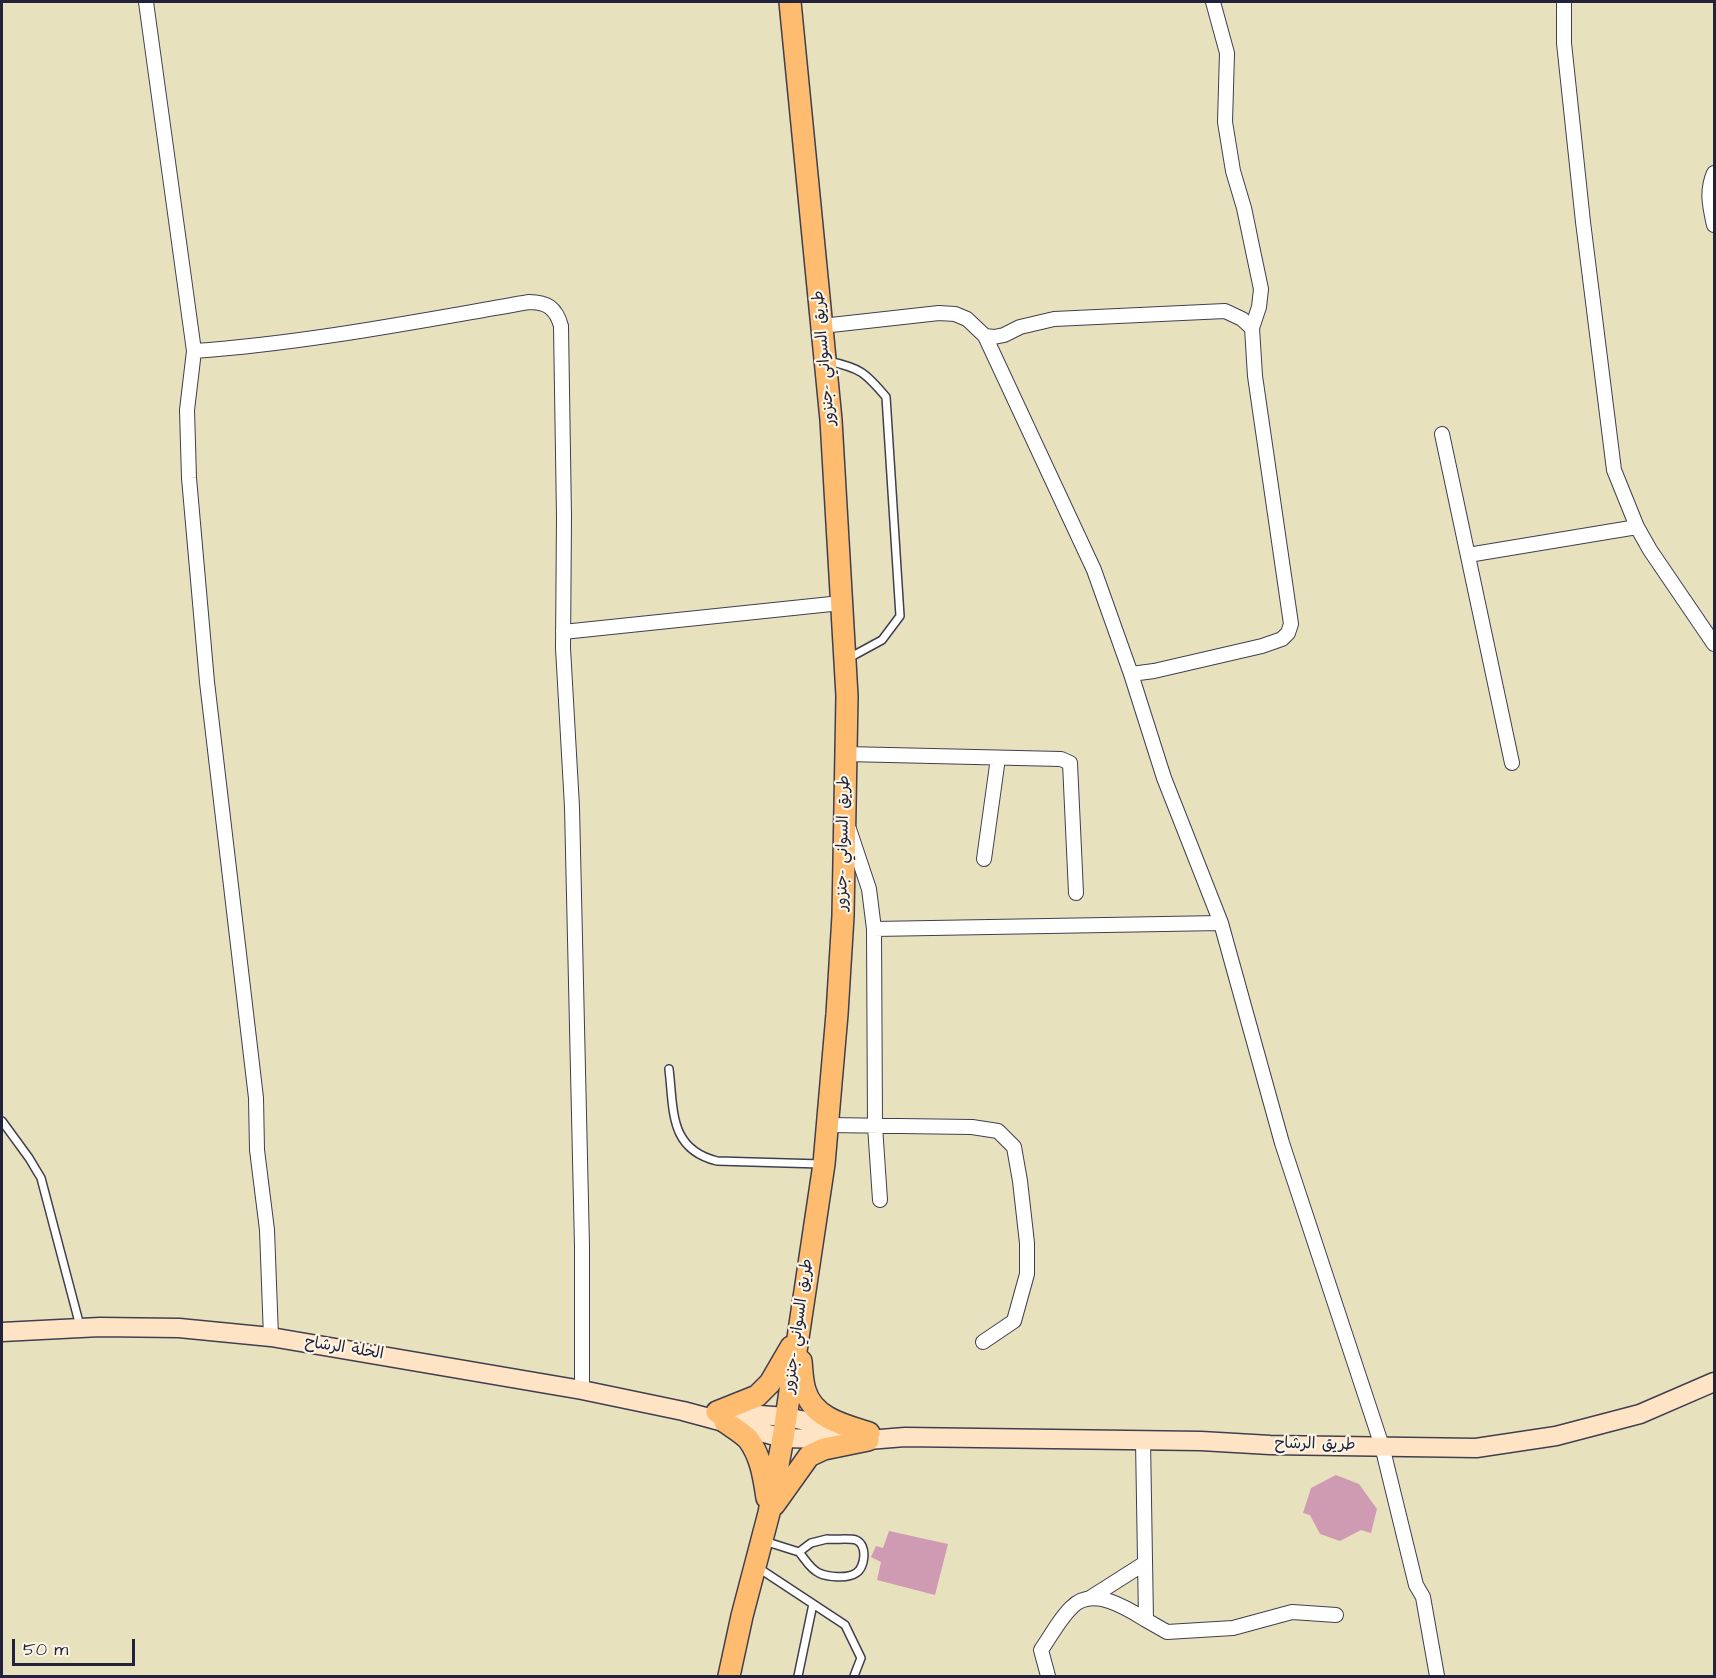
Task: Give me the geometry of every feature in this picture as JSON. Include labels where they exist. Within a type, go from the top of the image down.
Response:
[{"type":"main road","name":"طريق السواني -جنزور","points":[[729,1677],[742,1616],[769,1513],[824,1164],[842,930],[847,696],[842,603],[831,420],[790,2]]},
{"type":"main road","name":"الخلة الرشاح","points":[[2,1332],[80,1328],[179,1328],[271,1337],[582,1390],[683,1411],[784,1428]]},
{"type":"main road","points":[[769,1513],[764,1476],[758,1456],[747,1438],[721,1417],[757,1396],[770,1383],[788,1353],[798,1330]]},
{"type":"main road","points":[[798,1330],[805,1389],[811,1404],[833,1420],[869,1437]]},
{"type":"main road","name":"طريق الرشاح","points":[[784,1428],[869,1437],[1143,1440],[1476,1448],[1556,1436],[1640,1414],[1714,1382]]},
{"type":"main road","points":[[769,1513],[809,1456],[824,1449],[869,1437]]},
{"type":"street","points":[[146,2],[194,351],[187,410],[189,478],[207,682],[256,1098],[256,1150],[267,1230],[271,1337]]},
{"type":"street","points":[[1131,674],[1154,671],[1282,639],[1288,633],[1291,624],[1255,376],[1252,328],[1259,307],[1260,288],[1244,208],[1233,171],[1225,122],[1227,53],[1213,2]]},
{"type":"street","points":[[1564,2],[1564,43],[1569,91],[1614,470],[1637,527],[1650,550],[1714,644]]},
{"type":"street","points":[[1714,173],[1709,188],[1714,225]]},
{"type":"street","points":[[194,351],[237,348],[357,332],[529,302],[540,302],[550,306],[558,316],[561,326],[563,632],[572,807],[582,1246],[582,1390]]},
{"type":"street","points":[[985,336],[1004,335],[1020,327],[1054,319],[1214,311],[1225,311],[1242,319],[1252,328]]},
{"type":"street","points":[[822,326],[939,313],[955,314],[967,319],[985,336],[1094,570],[1131,674],[1164,778],[1221,923],[1282,1143],[1382,1446],[1416,1585],[1423,1597],[1437,1677]]},
{"type":"street","points":[[1442,434],[1512,763]]},
{"type":"street","points":[[1468,555],[1637,527]]},
{"type":"street","points":[[563,632],[842,603]]},
{"type":"street","points":[[846,754],[1061,759],[1070,763],[1076,893]]},
{"type":"street","points":[[984,860],[998,758]]},
{"type":"street","points":[[844,815],[869,890],[874,929],[875,1126],[880,1200]]},
{"type":"street","points":[[874,929],[1221,923]]},
{"type":"street","points":[[827,1125],[972,1127],[998,1131],[1014,1147],[1024,1222],[1027,1274],[1014,1321],[983,1342]]},
{"type":"street","points":[[1143,1440],[1146,1620]]},
{"type":"street","points":[[1048,1677],[1041,1650],[1073,1605],[1090,1598],[1145,1563]]},
{"type":"street","points":[[1090,1598],[1119,1603],[1167,1632],[1233,1628],[1292,1612],[1336,1615]]},
{"type":"lane","points":[[825,361],[850,366],[868,375],[886,397],[900,616],[882,640],[845,660]]},
{"type":"lane","points":[[669,1069],[675,1126],[685,1144],[702,1157],[717,1161],[824,1164]]},
{"type":"lane","points":[[2,1121],[41,1178],[80,1328]]},
{"type":"lane","points":[[762,1540],[799,1552],[812,1569],[819,1573],[854,1575],[859,1571],[864,1552],[862,1545],[856,1540],[827,1539],[812,1543],[799,1552]]},
{"type":"lane","points":[[755,1565],[845,1625],[861,1658],[854,1677]]},
{"type":"lane","points":[[798,1677],[813,1604]]},
{"type":"building","points":[[1336,1475],[1359,1484],[1377,1509],[1371,1533],[1361,1530],[1340,1541],[1320,1534],[1310,1515],[1303,1513],[1311,1488]]},
{"type":"building","points":[[889,1531],[948,1544],[935,1595],[877,1580],[881,1562],[871,1557],[876,1546],[883,1548]]}]
